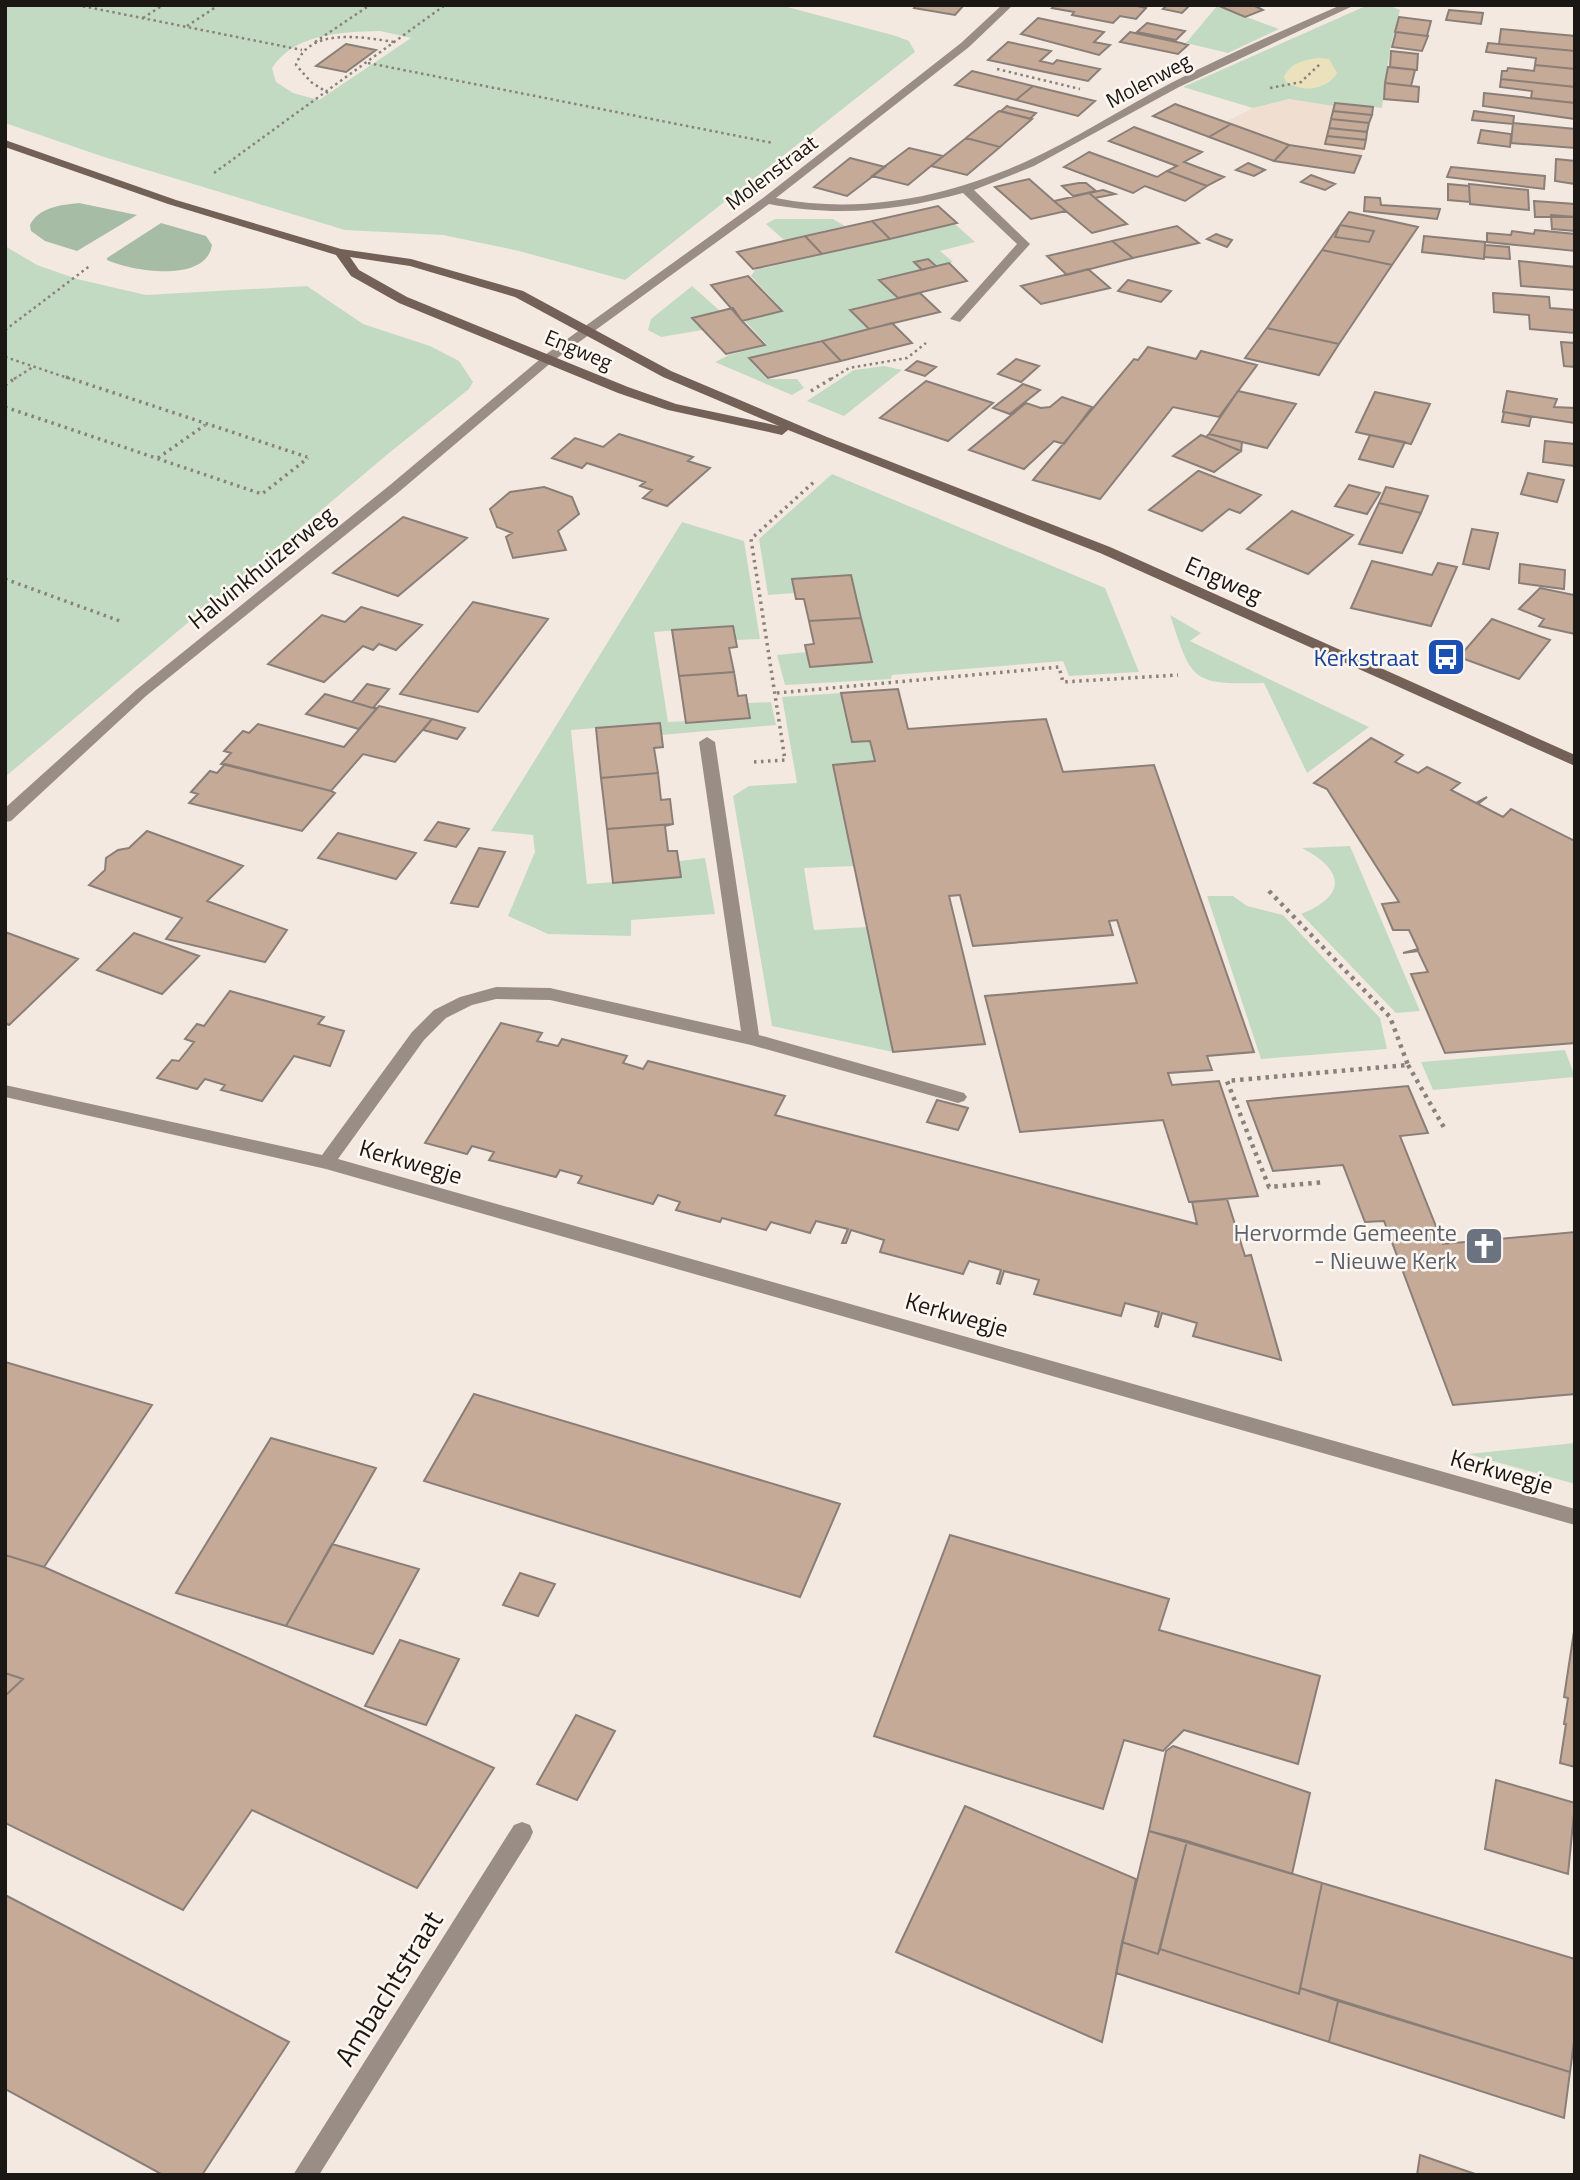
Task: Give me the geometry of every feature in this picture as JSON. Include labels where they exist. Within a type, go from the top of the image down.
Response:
[{"type":"street","name":"Molenstraat","points":[[549,358],[767,200],[965,45],[1008,5]]},
{"type":"street","name":"Molenweg","points":[[767,200],[819,210],[862,210],[965,188],[1029,164],[1175,85],[1350,5]]},
{"type":"street","name":"Engweg","points":[[5,143],[172,202],[340,253],[411,264],[519,294],[667,374],[822,440],[1104,550],[1575,761]]},
{"type":"street","points":[[956,319],[1024,244],[965,188]]},
{"type":"street","name":"Engweg","points":[[340,253],[355,273],[403,300],[673,407],[822,440]]},
{"type":"street","name":"Halvinkhuizerweg","points":[[5,817],[141,693],[395,488],[549,358]]},
{"type":"street","points":[[707,742],[751,1040]]},
{"type":"street","name":"Kerkwegje","points":[[326,1162],[418,1036],[440,1014],[466,1001],[496,993],[550,994],[751,1040],[958,1097]]},
{"type":"street","name":"Kerkwegje","points":[[5,1091],[326,1162],[1575,1517]]},
{"type":"street","name":"Ambachtstraat","points":[[305,2175],[522,1832]]},
{"type":"path","points":[[76,5],[302,50]]},
{"type":"path","points":[[94,9],[100,5]]},
{"type":"path","points":[[142,19],[163,5]]},
{"type":"path","points":[[187,27],[219,5]]},
{"type":"path","points":[[328,93],[312,82],[296,65],[302,50],[370,5]]},
{"type":"path","points":[[172,202],[328,93],[446,5]]},
{"type":"path","points":[[312,44],[339,37],[369,37],[395,42]]},
{"type":"path","points":[[948,58],[1142,104]]},
{"type":"path","points":[[368,62],[794,148],[817,161]]},
{"type":"path","points":[[5,330],[92,265]]},
{"type":"path","points":[[808,393],[849,368],[907,358],[956,319]]},
{"type":"path","points":[[5,357],[308,458],[262,494],[5,407]]},
{"type":"path","points":[[5,385],[34,366]]},
{"type":"path","points":[[157,459],[206,424]]},
{"type":"path","points":[[711,766],[785,760],[777,693],[751,539],[848,450]]},
{"type":"path","points":[[5,579],[120,621]]},
{"type":"path","points":[[777,693],[902,684],[901,679],[1059,667],[1063,682],[1178,675]]},
{"type":"path","points":[[1269,891],[1390,1017],[1408,1065],[1446,1131]]},
{"type":"path","points":[[1325,1182],[1269,1187],[1227,1081],[1408,1065]]},
{"type":"shaded area","points":[[1289,99],[1374,107],[1362,156],[1290,145],[1225,122],[1253,108]]},
{"type":"green space","points":[[5,5],[780,5],[896,36],[909,41],[915,52],[625,280],[519,251],[443,235],[345,230],[104,157],[5,123]],"holes":[[[380,31],[411,38],[319,100],[293,93],[276,82],[272,68],[293,48],[320,37]]]},
{"type":"green space","points":[[1368,5],[1387,5],[1400,10],[1390,49],[1382,108],[1335,102],[1334,106],[1289,99],[1253,108],[1183,87]]},
{"type":"green space","points":[[1217,6],[1279,29],[1228,53],[1186,43]]},
{"type":"green space","points":[[79,203],[137,215],[77,251],[45,241],[31,231],[30,225],[39,214],[58,206]]},
{"type":"green space","points":[[775,219],[833,219],[845,226],[784,240],[766,224]]},
{"type":"green space","points":[[161,223],[206,236],[212,245],[207,257],[182,270],[166,271],[133,268],[107,260],[107,258]]},
{"type":"green space","points":[[955,224],[975,242],[940,251],[953,262],[878,279],[897,298],[850,309],[868,329],[748,358],[767,379],[797,379],[804,388],[792,395],[715,362],[729,355],[767,345],[745,321],[783,311],[751,276],[755,270]]},
{"type":"green space","points":[[5,246],[37,265],[77,279],[146,295],[307,286],[363,324],[430,346],[459,361],[473,382],[469,389],[389,453],[5,777]]},
{"type":"green space","points":[[692,286],[720,311],[692,318],[703,330],[661,337],[648,330],[651,319]]},
{"type":"green space","points":[[884,366],[902,370],[844,416],[807,401],[854,370]]},
{"type":"green space","points":[[832,474],[1105,588],[1139,672],[1069,676],[1063,661],[892,675],[891,679],[785,685],[777,655],[807,652],[810,667],[872,662],[851,575],[792,579],[795,593],[768,595],[759,539]]},
{"type":"green space","points":[[682,522],[744,541],[760,639],[736,640],[733,626],[654,632],[668,722],[750,718],[748,703],[771,702],[776,725],[661,735],[660,723],[571,730],[587,884],[680,877],[679,861],[705,858],[715,914],[631,920],[631,936],[548,934],[508,916],[535,852],[533,835],[491,831]]},
{"type":"green space","points":[[1170,615],[1201,633],[1190,641],[1369,727],[1307,773],[1264,683],[1222,683],[1208,680],[1198,674],[1184,654]]},
{"type":"green space","points":[[841,693],[852,742],[870,741],[875,761],[833,765],[854,866],[804,868],[814,930],[867,927],[893,1052],[772,1026],[733,796],[749,786],[797,783],[782,697]]},
{"type":"green space","points":[[1350,846],[1420,1011],[1396,1013],[1301,914],[1327,899],[1335,882],[1326,865],[1302,848]]},
{"type":"green space","points":[[1207,896],[1233,896],[1247,906],[1283,915],[1380,1018],[1387,1049],[1261,1059]]},
{"type":"green space","points":[[1565,1050],[1575,1077],[1433,1090],[1421,1062]]},
{"type":"green space","points":[[1575,1443],[1575,1484],[1468,1454]]},
{"type":"sand","points":[[1318,58],[1329,59],[1337,73],[1333,79],[1314,88],[1299,88],[1286,82],[1284,77],[1294,65]]},
{"type":"building","points":[[916,5],[964,5],[955,15],[914,8]]},
{"type":"building","points":[[1055,5],[1133,5],[1146,8],[1136,19],[1120,16],[1113,23],[1072,15],[1074,12],[1052,8]]},
{"type":"building","points":[[1167,5],[1190,5],[1182,13],[1163,9]]},
{"type":"building","points":[[1217,5],[1253,5],[1263,10],[1245,17]]},
{"type":"building","points":[[1449,10],[1483,13],[1481,24],[1446,20]]},
{"type":"building","points":[[1399,17],[1431,21],[1427,36],[1395,32]]},
{"type":"building","points":[[1038,18],[1104,32],[1094,42],[1110,45],[1099,55],[1021,34]]},
{"type":"building","points":[[1147,23],[1185,31],[1176,40],[1137,32]]},
{"type":"building","points":[[1501,29],[1575,36],[1575,51],[1499,44]]},
{"type":"building","points":[[1130,32],[1188,45],[1178,54],[1120,42]]},
{"type":"building","points":[[1396,32],[1428,36],[1422,51],[1392,47]]},
{"type":"building","points":[[1008,42],[1051,51],[1040,61],[1053,64],[1057,60],[1100,69],[1088,81],[988,60]]},
{"type":"building","points":[[1488,43],[1575,51],[1575,69],[1535,65],[1536,58],[1486,52]]},
{"type":"building","points":[[346,44],[376,50],[346,72],[316,66]]},
{"type":"building","points":[[1391,51],[1418,54],[1417,70],[1390,67]]},
{"type":"building","points":[[1535,65],[1575,69],[1575,87],[1501,79],[1502,71],[1507,71],[1508,68],[1534,71]]},
{"type":"building","points":[[1388,67],[1415,70],[1411,86],[1385,83]]},
{"type":"building","points":[[972,71],[1033,86],[1016,100],[955,85]]},
{"type":"building","points":[[1501,79],[1575,87],[1575,103],[1531,98],[1532,91],[1500,87]]},
{"type":"building","points":[[1385,83],[1419,87],[1418,102],[1384,99]]},
{"type":"building","points":[[1033,86],[1095,101],[1078,116],[1016,100]]},
{"type":"building","points":[[1484,93],[1575,103],[1575,119],[1483,106]]},
{"type":"building","points":[[1335,103],[1373,107],[1372,115],[1333,111]]},
{"type":"building","points":[[1175,104],[1231,124],[1209,137],[1153,116]]},
{"type":"building","points":[[1007,106],[1036,113],[1030,119],[1001,111]]},
{"type":"building","points":[[999,111],[1032,119],[1000,147],[966,138]]},
{"type":"building","points":[[1333,111],[1372,115],[1369,123],[1331,119]]},
{"type":"building","points":[[1474,111],[1514,116],[1513,124],[1472,120]]},
{"type":"building","points":[[1331,119],[1369,123],[1367,132],[1329,128]]},
{"type":"building","points":[[1513,123],[1575,129],[1575,148],[1511,143]]},
{"type":"building","points":[[1231,124],[1289,145],[1274,161],[1209,137]]},
{"type":"building","points":[[1134,127],[1202,152],[1184,162],[1224,177],[1207,186],[1167,171],[1177,166],[1109,141]]},
{"type":"building","points":[[1329,128],[1367,132],[1366,140],[1327,136]]},
{"type":"building","points":[[1481,130],[1511,134],[1510,147],[1478,143]]},
{"type":"building","points":[[1327,136],[1366,140],[1364,149],[1325,144]]},
{"type":"building","points":[[966,138],[1000,147],[967,175],[931,166]]},
{"type":"building","points":[[1289,145],[1361,156],[1354,173],[1274,161]]},
{"type":"building","points":[[909,148],[943,156],[908,185],[872,176]]},
{"type":"building","points":[[1089,152],[1157,177],[1167,171],[1207,186],[1185,201],[1145,186],[1133,193],[1064,167]]},
{"type":"building","points":[[850,158],[885,167],[847,196],[814,187]]},
{"type":"building","points":[[1556,159],[1575,161],[1575,184],[1555,181]]},
{"type":"building","points":[[1248,163],[1265,170],[1254,176],[1236,170]]},
{"type":"building","points":[[1451,167],[1545,176],[1544,189],[1447,177]]},
{"type":"building","points":[[1311,175],[1335,184],[1325,190],[1301,182]]},
{"type":"building","points":[[1029,179],[1066,211],[1031,219],[995,187]]},
{"type":"building","points":[[1086,183],[1096,191],[1073,196],[1062,186]]},
{"type":"building","points":[[1448,184],[1469,186],[1470,202],[1448,200]]},
{"type":"building","points":[[1469,184],[1528,190],[1529,210],[1470,204]]},
{"type":"building","points":[[1103,190],[1115,194],[1095,198],[1089,193]]},
{"type":"building","points":[[1089,193],[1127,224],[1092,233],[1054,201]]},
{"type":"building","points":[[1365,197],[1380,198],[1381,205],[1440,209],[1437,219],[1364,211]]},
{"type":"building","points":[[1534,201],[1575,204],[1575,217],[1535,217]]},
{"type":"building","points":[[938,206],[957,223],[890,239],[872,221]]},
{"type":"building","points":[[1349,212],[1418,227],[1392,265],[1322,250]]},
{"type":"building","points":[[1551,215],[1575,217],[1575,231],[1552,229]]},
{"type":"building","points":[[872,221],[890,239],[822,254],[805,236]]},
{"type":"building","points":[[1340,225],[1374,231],[1369,242],[1335,237]]},
{"type":"building","points":[[1177,226],[1199,243],[1133,258],[1112,241]]},
{"type":"building","points":[[1535,230],[1575,234],[1575,251],[1487,242],[1487,233],[1511,235],[1512,231],[1534,234]]},
{"type":"building","points":[[1216,234],[1232,240],[1227,247],[1207,239]]},
{"type":"building","points":[[805,236],[822,254],[753,269],[737,252]]},
{"type":"building","points":[[1424,236],[1485,242],[1484,259],[1422,252]]},
{"type":"building","points":[[1112,241],[1133,258],[1067,275],[1047,256]]},
{"type":"building","points":[[1485,245],[1509,247],[1510,259],[1484,257]]},
{"type":"building","points":[[1322,250],[1392,265],[1339,344],[1267,328]]},
{"type":"building","points":[[928,259],[936,266],[922,270],[914,262]]},
{"type":"building","points":[[1519,261],[1575,267],[1575,290],[1521,286]]},
{"type":"building","points":[[949,263],[967,281],[898,298],[879,280]]},
{"type":"building","points":[[1088,269],[1110,288],[1041,304],[1021,286]]},
{"type":"building","points":[[748,276],[782,311],[742,321],[711,285]]},
{"type":"building","points":[[1128,280],[1171,291],[1161,302],[1118,291]]},
{"type":"building","points":[[920,293],[940,312],[869,329],[850,310]]},
{"type":"building","points":[[1493,293],[1549,297],[1550,308],[1575,310],[1575,333],[1530,329],[1529,315],[1494,312]]},
{"type":"building","points":[[733,308],[765,345],[726,354],[692,318]]},
{"type":"building","points":[[892,323],[912,343],[841,361],[822,341]]},
{"type":"building","points":[[1267,328],[1339,344],[1319,375],[1245,358]]},
{"type":"building","points":[[822,341],[841,361],[768,378],[749,358]]},
{"type":"building","points":[[1561,342],[1575,343],[1575,367],[1564,366]]},
{"type":"building","points":[[1148,347],[1196,359],[1201,351],[1257,365],[1219,417],[1173,407],[1100,499],[1033,480],[1134,359],[1138,360]]},
{"type":"building","points":[[1016,359],[1039,366],[1021,382],[998,374]]},
{"type":"building","points":[[917,361],[936,367],[925,376],[906,370]]},
{"type":"building","points":[[926,381],[993,403],[948,441],[880,418]]},
{"type":"building","points":[[1023,384],[1040,390],[1010,414],[993,408]]},
{"type":"building","points":[[1238,391],[1296,404],[1267,448],[1209,434]]},
{"type":"building","points":[[1507,391],[1557,399],[1554,407],[1575,408],[1575,423],[1503,412]]},
{"type":"building","points":[[1375,392],[1430,404],[1411,444],[1356,432]]},
{"type":"building","points":[[1062,397],[1092,407],[1064,444],[1054,441],[1024,469],[969,450],[1026,403],[1041,408],[1050,407]]},
{"type":"building","points":[[1504,412],[1531,417],[1529,426],[1502,422]]},
{"type":"building","points":[[619,434],[693,457],[688,461],[710,468],[667,506],[643,498],[652,490],[640,486],[645,482],[587,463],[582,468],[552,458],[575,438],[603,447]]},
{"type":"building","points":[[1209,434],[1242,442],[1241,451],[1206,437]]},
{"type":"building","points":[[1201,435],[1241,451],[1214,472],[1173,456]]},
{"type":"building","points":[[1370,435],[1405,442],[1393,467],[1359,459]]},
{"type":"building","points":[[1545,441],[1575,444],[1575,466],[1543,462]]},
{"type":"building","points":[[1198,471],[1261,495],[1240,513],[1229,509],[1202,531],[1149,510]]},
{"type":"building","points":[[1528,473],[1564,480],[1557,502],[1521,494]]},
{"type":"building","points":[[1349,485],[1380,493],[1367,514],[1335,506]]},
{"type":"building","points":[[544,487],[572,497],[579,514],[558,531],[566,550],[513,558],[506,537],[512,533],[497,527],[490,509],[510,492]]},
{"type":"building","points":[[1386,487],[1428,496],[1421,513],[1379,503]]},
{"type":"building","points":[[1379,503],[1421,513],[1402,553],[1359,544]]},
{"type":"building","points":[[1292,511],[1353,535],[1308,574],[1247,549]]},
{"type":"building","points":[[403,517],[467,538],[398,596],[333,573]]},
{"type":"building","points":[[1472,529],[1498,533],[1489,569],[1463,564]]},
{"type":"building","points":[[1372,561],[1432,575],[1438,563],[1457,567],[1431,626],[1351,608]]},
{"type":"building","points":[[1520,564],[1565,570],[1564,589],[1519,583]]},
{"type":"building","points":[[851,575],[861,618],[809,621],[804,599],[796,599],[792,579]]},
{"type":"building","points":[[1540,588],[1574,595],[1575,634],[1539,626],[1544,619],[1519,609]]},
{"type":"building","points":[[473,602],[548,619],[478,712],[400,694]]},
{"type":"building","points":[[361,607],[422,625],[396,650],[379,644],[373,650],[363,646],[324,682],[268,664],[322,615],[345,622]]},
{"type":"building","points":[[861,618],[872,662],[810,667],[805,645],[814,644],[809,621]]},
{"type":"building","points":[[1492,619],[1550,640],[1519,679],[1459,657]]},
{"type":"building","points":[[733,626],[737,647],[729,648],[734,672],[679,676],[672,630]]},
{"type":"building","points":[[734,672],[738,696],[746,695],[750,718],[686,723],[679,676]]},
{"type":"building","points":[[367,684],[389,689],[373,708],[352,702]]},
{"type":"building","points":[[898,689],[908,729],[1046,719],[1063,772],[1154,765],[1254,1052],[1207,1056],[1212,1070],[1168,1073],[1172,1085],[1219,1081],[1258,1196],[1189,1202],[1163,1120],[1020,1132],[985,996],[1137,983],[1117,920],[1109,921],[1113,935],[973,946],[960,895],[949,896],[985,1044],[893,1052],[833,765],[875,761],[870,741],[852,742],[841,693]]},
{"type":"building","points":[[325,694],[377,708],[359,729],[306,714]]},
{"type":"building","points":[[379,706],[432,719],[395,762],[363,754],[331,791],[221,764],[231,753],[224,751],[243,731],[249,733],[258,724],[344,747]]},
{"type":"building","points":[[432,719],[465,728],[457,739],[423,730]]},
{"type":"building","points":[[660,723],[663,747],[654,748],[658,773],[601,778],[596,728]]},
{"type":"building","points":[[1371,738],[1403,755],[1395,762],[1418,773],[1427,767],[1460,783],[1451,790],[1476,803],[1487,797],[1478,804],[1503,817],[1511,809],[1575,841],[1575,1043],[1445,1053],[1411,974],[1428,972],[1418,951],[1403,953],[1418,949],[1409,930],[1393,930],[1382,904],[1399,902],[1327,789],[1314,783]]},
{"type":"building","points":[[225,764],[335,793],[302,831],[189,803],[198,794],[191,792],[210,771],[217,773]]},
{"type":"building","points":[[658,773],[661,800],[670,799],[673,824],[607,829],[601,778]]},
{"type":"building","points":[[438,822],[469,829],[456,847],[425,840]]},
{"type":"building","points":[[673,824],[665,826],[668,851],[677,851],[681,877],[613,883],[607,829]]},
{"type":"building","points":[[147,831],[243,866],[207,901],[287,930],[265,962],[166,939],[182,918],[89,885],[105,870],[106,858],[118,850],[129,848]]},
{"type":"building","points":[[338,833],[416,853],[396,879],[318,858]]},
{"type":"building","points":[[479,848],[505,852],[478,907],[451,903]]},
{"type":"building","points":[[5,932],[78,959],[9,1025],[5,1023]]},
{"type":"building","points":[[134,933],[199,956],[162,994],[97,970]]},
{"type":"building","points":[[230,991],[324,1017],[318,1024],[344,1031],[330,1066],[294,1056],[262,1101],[221,1090],[225,1085],[205,1079],[197,1089],[157,1078],[172,1060],[179,1061],[194,1042],[185,1039],[197,1024],[204,1026]]},
{"type":"building","points":[[501,1023],[542,1033],[537,1041],[558,1046],[562,1039],[627,1056],[623,1063],[643,1069],[648,1061],[785,1096],[775,1115],[1197,1224],[1192,1202],[1227,1199],[1245,1256],[1251,1255],[1281,1360],[1193,1336],[1197,1323],[1162,1313],[1158,1327],[1155,1326],[1159,1312],[1125,1303],[1121,1316],[1034,1294],[1039,1280],[1004,1271],[1000,1284],[997,1283],[1001,1270],[969,1261],[963,1274],[880,1252],[884,1240],[851,1230],[846,1243],[842,1243],[848,1229],[816,1221],[810,1233],[771,1222],[766,1230],[722,1218],[720,1222],[676,1210],[680,1202],[658,1195],[653,1204],[578,1183],[582,1176],[560,1170],[556,1177],[489,1160],[494,1152],[472,1146],[467,1154],[425,1143]]},
{"type":"building","name":"Hervormde Gemeente - Nieuwe Kerk","points":[[1408,1086],[1428,1133],[1400,1136],[1443,1244],[1575,1232],[1575,1394],[1453,1405],[1384,1221],[1365,1222],[1343,1165],[1273,1171],[1247,1101]]},
{"type":"building","points":[[937,1100],[968,1108],[958,1130],[927,1122]]},
{"type":"building","points":[[5,1362],[152,1405],[44,1567],[5,1555]]},
{"type":"building","points":[[474,1394],[840,1504],[800,1597],[424,1481]]},
{"type":"building","points":[[271,1438],[376,1468],[286,1626],[176,1593]]},
{"type":"building","points":[[950,1535],[1169,1599],[1159,1630],[1320,1676],[1298,1764],[1184,1730],[1163,1751],[1124,1740],[1103,1809],[874,1736]]},
{"type":"building","points":[[332,1544],[419,1569],[373,1654],[286,1626]]},
{"type":"building","points":[[5,1555],[44,1567],[494,1768],[417,1888],[252,1810],[183,1910],[5,1823],[5,1696],[23,1679],[5,1673]]},
{"type":"building","points":[[520,1573],[555,1584],[538,1616],[503,1605]]},
{"type":"building","points":[[1575,1625],[1575,1767],[1560,1763],[1568,1698],[1564,1697]]},
{"type":"building","points":[[400,1640],[459,1659],[426,1725],[365,1706]]},
{"type":"building","points":[[5,1673],[23,1679],[5,1696]]},
{"type":"building","points":[[576,1715],[615,1731],[577,1800],[537,1784]]},
{"type":"building","points":[[1173,1746],[1310,1793],[1292,1874],[1149,1831],[1166,1751]]},
{"type":"building","points":[[1496,1780],[1575,1803],[1568,1874],[1485,1849]]},
{"type":"building","points":[[965,1806],[1136,1879],[1102,2042],[896,1952]]},
{"type":"building","points":[[1149,1831],[1187,1841],[1158,1954],[1122,1942]]},
{"type":"building","points":[[1187,1841],[1322,1883],[1299,1994],[1160,1949]]},
{"type":"building","points":[[1322,1883],[1575,1959],[1575,2035],[1570,2072],[1300,1988]]},
{"type":"building","points":[[5,1895],[289,2042],[202,2175],[163,2175],[5,2089]]},
{"type":"building","points":[[1122,1942],[1158,1954],[1160,1949],[1299,1994],[1300,1988],[1338,2001],[1329,2042],[1116,1973]]},
{"type":"building","points":[[1338,2001],[1570,2072],[1564,2118],[1329,2042]]},
{"type":"building","points":[[1420,2155],[1478,2175],[1417,2175]]},
{"type":"place","name":"Kerkstraat","points":[[1446,657]]},
{"type":"place","name":"Hervormde Gemeente - Nieuwe Kerk","points":[[1484,1246]]}]
